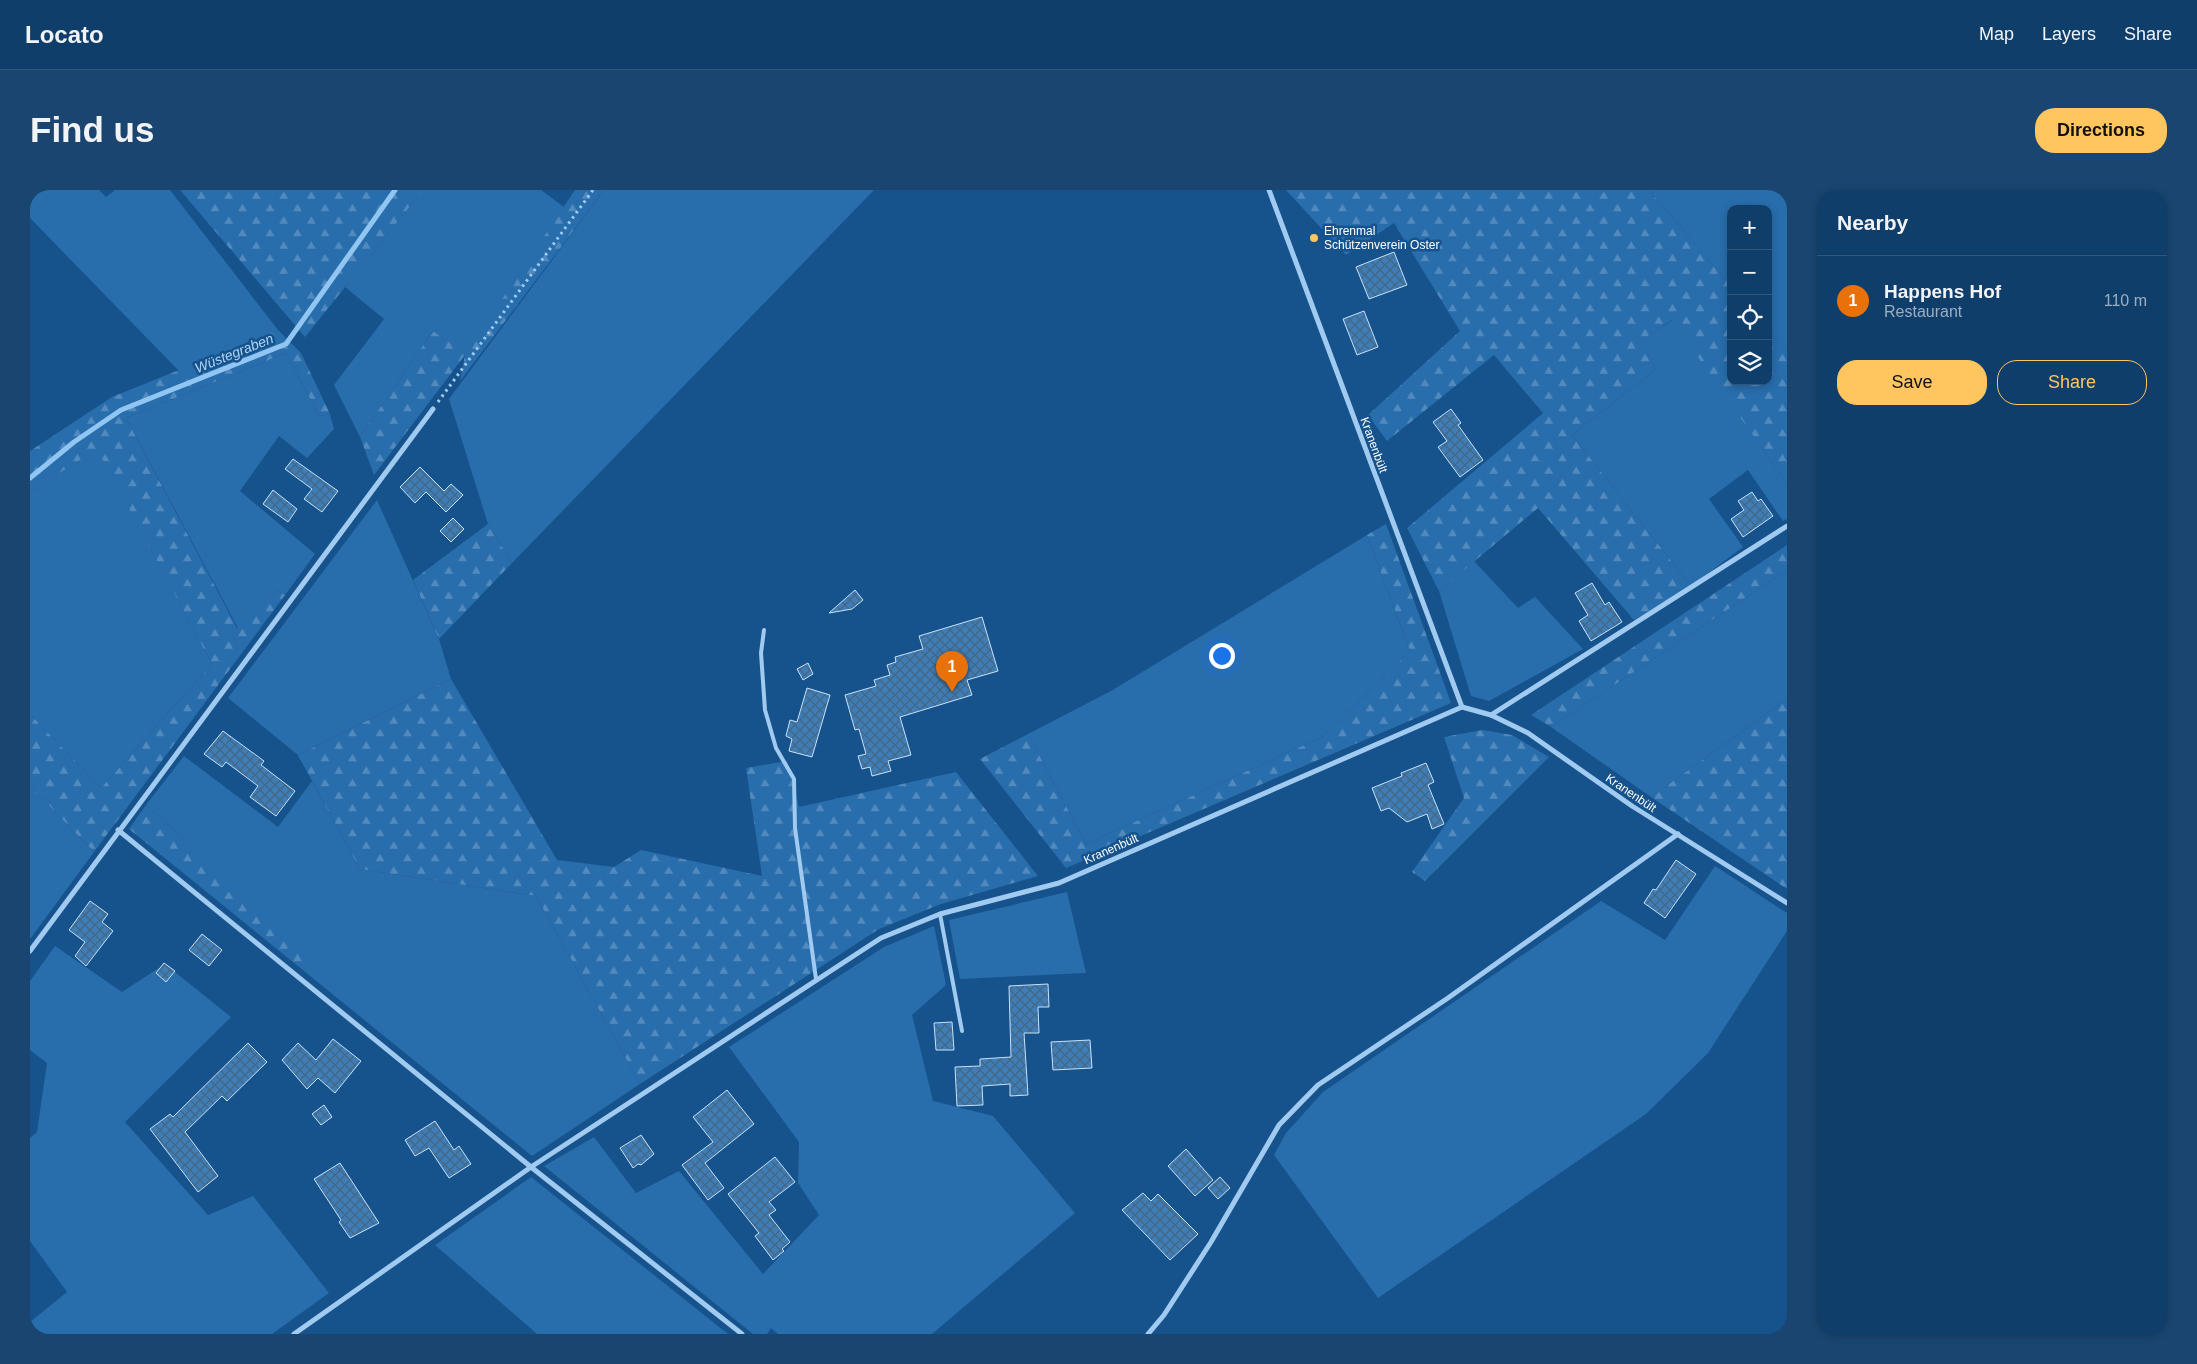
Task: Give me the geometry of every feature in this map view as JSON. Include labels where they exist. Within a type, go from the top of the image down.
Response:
[{"type":"street","name":"Kranenbült","points":[[1269,190],[1462,707]]},
{"type":"street","points":[[30,951],[118,830],[433,409]]},
{"type":"street","points":[[1492,714],[1787,526]]},
{"type":"street","name":"Kranenbült","points":[[294,1334],[531,1167],[881,938],[940,914],[1059,884],[1462,707],[1492,714],[1528,733],[1632,806],[1787,903]]},
{"type":"street","points":[[118,830],[531,1167],[742,1334]]},
{"type":"street","points":[[1148,1334],[1164,1315],[1211,1242],[1279,1125],[1318,1085],[1448,998],[1678,834]]},
{"type":"lane","points":[[764,630],[761,653],[764,710],[776,748],[794,779],[796,828],[816,979]]},
{"type":"lane","points":[[940,914],[962,1031]]},
{"type":"path","points":[[433,409],[593,190]]},
{"type":"green space","points":[[30,190],[99,190],[106,197],[115,190],[170,190],[278,330],[179,371],[30,218]]},
{"type":"green space","points":[[180,190],[423,190],[305,337]]},
{"type":"green space","points":[[423,190],[541,190],[564,207],[466,354],[433,331],[360,437],[334,385],[384,319],[345,287]]},
{"type":"green space","points":[[575,190],[604,190],[460,381],[465,355],[374,475],[360,437],[433,331],[466,353]]},
{"type":"green space","points":[[604,190],[874,190],[512,563],[488,524],[449,399]]},
{"type":"green space","points":[[1286,190],[1649,190],[1727,281],[1727,385],[1772,385],[1772,335],[1787,352],[1787,484],[1672,320],[1640,341],[1656,369],[1572,435],[1691,586],[1634,620],[1538,508],[1439,591],[1407,528],[1543,413],[1494,355],[1387,441],[1368,415],[1460,331],[1394,223],[1346,255]]},
{"type":"green space","points":[[1649,190],[1787,190],[1787,352],[1772,335],[1772,205],[1727,205],[1727,281]]},
{"type":"green space","points":[[1673,320],[1787,484],[1787,519],[1783,521],[1748,470],[1709,499],[1743,547],[1691,586],[1572,435],[1656,369],[1639,341]]},
{"type":"green space","points":[[278,330],[301,353],[330,414],[319,416],[286,353],[126,418],[237,628],[277,590],[285,595],[94,852],[30,786],[30,714],[101,788],[212,664],[97,449],[30,492],[30,451],[112,397]]},
{"type":"green space","points":[[286,353],[319,416],[330,414],[334,429],[307,458],[279,436],[240,491],[315,554],[285,595],[277,590],[238,628],[126,418]]},
{"type":"green space","points":[[97,448],[212,664],[101,788],[30,714],[30,492]]},
{"type":"green space","points":[[377,500],[439,639],[451,679],[298,755],[228,698]]},
{"type":"green space","points":[[488,524],[512,563],[439,639],[413,580]]},
{"type":"green space","points":[[1386,524],[1451,703],[1066,868],[980,759],[1028,734],[1086,844],[1322,737],[1410,651],[1367,535]]},
{"type":"green space","points":[[1367,535],[1410,651],[1322,737],[1086,844],[1028,734],[1111,691]]},
{"type":"green space","points":[[1787,545],[1787,570],[1551,727],[1531,715]]},
{"type":"green space","points":[[1474,561],[1518,608],[1535,597],[1583,649],[1489,701],[1471,696],[1439,591]]},
{"type":"green space","points":[[1787,570],[1787,699],[1651,797],[1551,727]]},
{"type":"green space","points":[[451,679],[557,860],[614,867],[641,850],[762,876],[746,768],[787,761],[799,807],[956,772],[1038,876],[941,904],[879,929],[640,1084],[536,896],[360,869],[298,755]]},
{"type":"green space","points":[[1787,699],[1787,889],[1651,797]]},
{"type":"green space","points":[[1482,730],[1512,735],[1549,757],[1425,881],[1412,872],[1464,798],[1444,737]]},
{"type":"green space","points":[[184,756],[278,827],[312,781],[360,869],[536,896],[640,1084],[532,1156],[299,967],[310,952],[146,805]]},
{"type":"green space","points":[[30,786],[94,852],[30,939]]},
{"type":"green space","points":[[146,805],[311,952],[299,967],[129,829]]},
{"type":"green space","points":[[1715,866],[1787,913],[1787,931],[1708,1053],[1646,1114],[1378,1298],[1274,1155],[1286,1133],[1323,1092],[1601,901],[1665,940]]},
{"type":"green space","points":[[1067,892],[1086,973],[960,979],[949,920]]},
{"type":"green space","points":[[934,926],[946,985],[912,1015],[933,1101],[993,1116],[1075,1213],[932,1334],[778,1334],[771,1328],[767,1334],[753,1334],[544,1166],[594,1137],[636,1193],[679,1171],[763,1274],[819,1215],[798,1183],[799,1142],[729,1047],[884,947]]},
{"type":"green space","points":[[55,946],[122,992],[165,964],[231,1017],[125,1122],[208,1215],[253,1196],[329,1293],[272,1334],[30,1334],[30,1322],[67,1292],[30,1241],[30,1138],[37,1132],[47,1063],[30,1050],[30,981]]},
{"type":"green space","points":[[531,1177],[728,1334],[537,1334],[435,1245]]},
{"type":"building","points":[[1394,252],[1407,285],[1369,299],[1356,267]]},
{"type":"building","points":[[1364,311],[1378,347],[1357,355],[1343,319]]},
{"type":"building","points":[[1451,409],[1461,423],[1458,425],[1483,460],[1460,477],[1438,447],[1447,441],[1433,422]]},
{"type":"building","points":[[293,459],[338,491],[322,512],[304,499],[312,489],[285,469]]},
{"type":"building","points":[[420,467],[444,491],[451,484],[463,495],[446,512],[426,492],[415,503],[400,487]]},
{"type":"building","points":[[273,490],[297,509],[288,522],[263,504]]},
{"type":"building","points":[[1752,492],[1758,501],[1761,499],[1773,516],[1743,537],[1731,519],[1744,510],[1738,501]]},
{"type":"building","points":[[453,518],[464,529],[451,542],[440,531]]},
{"type":"building","points":[[1592,583],[1605,605],[1609,602],[1622,622],[1591,641],[1579,621],[1588,615],[1575,593]]},
{"type":"building","points":[[855,590],[863,600],[852,609],[829,613]]},
{"type":"building","points":[[982,617],[998,671],[967,680],[972,695],[900,717],[911,755],[888,761],[891,771],[872,776],[870,767],[862,769],[858,756],[866,754],[859,729],[855,730],[845,695],[876,686],[874,680],[890,675],[887,665],[896,662],[895,657],[923,649],[919,636]]},
{"type":"building","points":[[808,663],[813,674],[803,680],[797,669]]},
{"type":"building","points":[[807,688],[830,695],[812,757],[789,751],[792,739],[786,736],[790,720],[797,722]]},
{"type":"building","points":[[223,731],[264,761],[261,765],[295,791],[276,816],[250,797],[258,786],[226,762],[222,767],[204,754]]},
{"type":"building","points":[[1426,763],[1434,782],[1428,785],[1444,824],[1432,829],[1427,814],[1407,822],[1389,808],[1381,811],[1372,788],[1402,776],[1401,773]]},
{"type":"building","points":[[1676,860],[1696,874],[1665,918],[1644,903],[1653,889],[1656,890]]},
{"type":"building","points":[[90,901],[108,914],[102,922],[113,931],[86,966],[75,956],[85,942],[69,930]]},
{"type":"building","points":[[202,934],[222,950],[209,966],[189,950]]},
{"type":"building","points":[[164,963],[175,971],[166,982],[156,973]]},
{"type":"building","points":[[1048,984],[1049,1007],[1038,1007],[1039,1033],[1024,1033],[1028,1095],[1010,1096],[1010,1084],[982,1086],[983,1105],[957,1106],[955,1067],[980,1066],[980,1059],[1011,1057],[1009,986]]},
{"type":"building","points":[[952,1022],[954,1050],[936,1050],[934,1023]]},
{"type":"building","points":[[333,1039],[361,1061],[335,1093],[318,1078],[307,1089],[282,1060],[298,1043],[316,1060]]},
{"type":"building","points":[[1090,1040],[1092,1068],[1053,1070],[1051,1042]]},
{"type":"building","points":[[248,1043],[267,1062],[227,1101],[222,1096],[185,1132],[218,1176],[198,1192],[150,1129],[170,1114],[173,1117]]},
{"type":"building","points":[[727,1090],[754,1124],[705,1163],[724,1188],[708,1200],[682,1165],[713,1142],[693,1117]]},
{"type":"building","points":[[324,1105],[332,1117],[321,1125],[312,1114]]},
{"type":"building","points":[[435,1121],[454,1150],[459,1146],[471,1164],[449,1178],[429,1148],[415,1156],[405,1140]]},
{"type":"building","points":[[641,1135],[654,1154],[641,1165],[638,1164],[633,1168],[620,1148]]},
{"type":"building","points":[[1186,1149],[1213,1180],[1195,1196],[1168,1166]]},
{"type":"building","points":[[775,1157],[795,1182],[769,1202],[776,1210],[769,1215],[790,1242],[782,1249],[784,1251],[773,1260],[755,1236],[759,1233],[728,1194]]},
{"type":"building","points":[[340,1163],[379,1223],[350,1238],[339,1222],[341,1220],[314,1179]]},
{"type":"building","points":[[1220,1177],[1230,1188],[1218,1199],[1208,1188]]},
{"type":"building","points":[[1143,1193],[1151,1201],[1158,1194],[1198,1234],[1170,1260],[1122,1210]]},
{"type":"waterway","name":"Wüstegraben","points":[[30,478],[74,442],[121,410],[286,344],[395,190]]},
{"type":"place","name":"Ehrenmal Schützenverein Oster","points":[[1314,238]]},
{"type":"place","name":"Happens Hof","points":[[952,692]]}]
